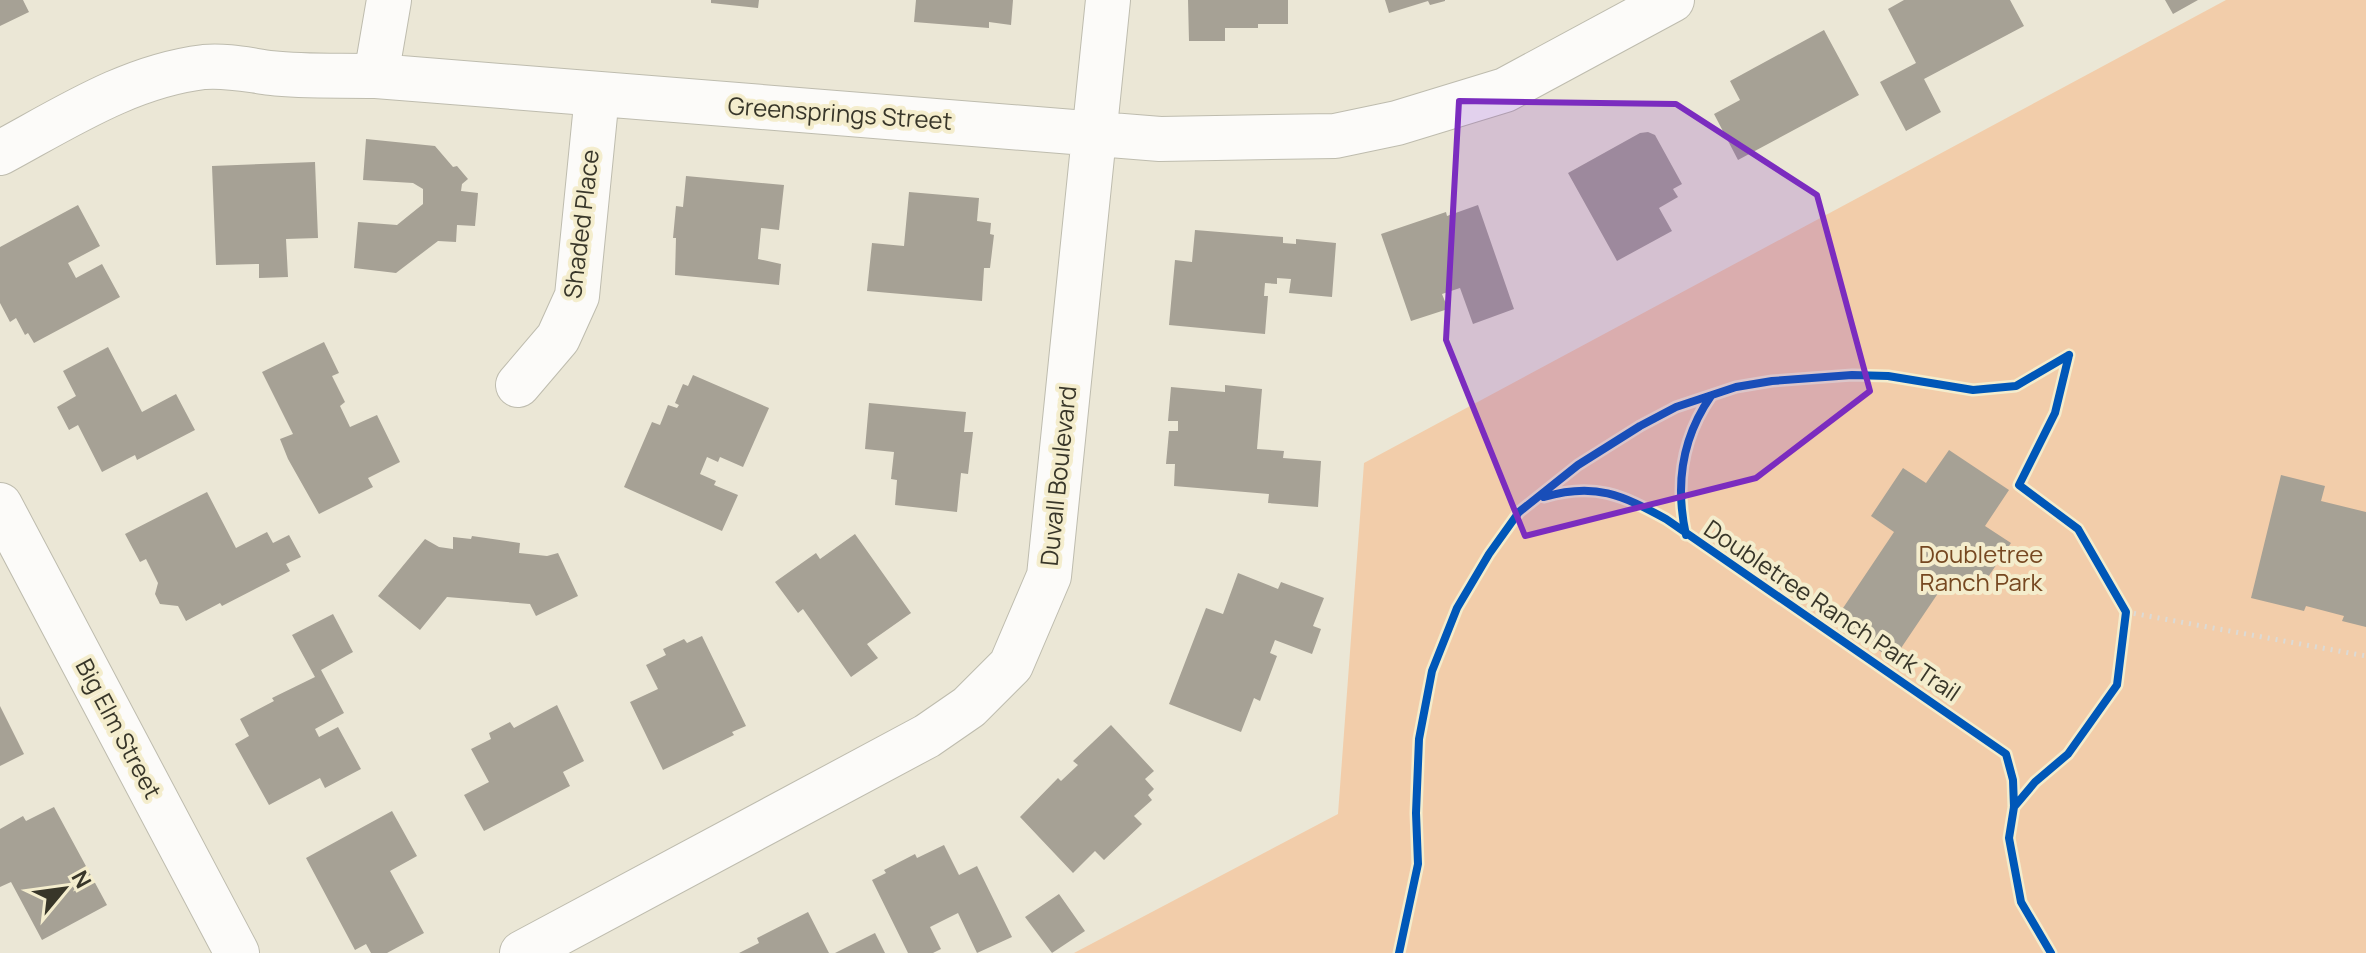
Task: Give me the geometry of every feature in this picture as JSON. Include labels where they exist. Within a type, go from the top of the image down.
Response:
[{"type":"street","points":[[376,76],[389,0]]},
{"type":"street","name":"Duvall Boulevard","points":[[522,953],[927,736],[969,707],[1011,665],[1049,576],[1108,0]]},
{"type":"street","name":"Greensprings Street","points":[[0,153],[115,92],[164,75],[203,67],[239,66],[271,73],[376,76],[1160,139],[1335,136],[1397,123],[1505,90],[1672,0]]},
{"type":"street","name":"Shaded Place","points":[[518,385],[558,338],[577,296],[597,95]]},
{"type":"street","name":"Big Elm Street","points":[[0,505],[237,953]]},
{"type":"path","points":[[2119,600],[2126,612],[2124,627]]},
{"type":"path","points":[[2126,612],[2366,656]]},
{"type":"highlighted area","points":[[1459,101],[1676,104],[1817,195],[1870,391],[1756,478],[1525,536],[1446,340]]},
{"type":"green space","name":"Doubletree Ranch Park","points":[[2226,0],[2366,0],[2366,953],[1074,953],[1338,814],[1364,463]]},
{"type":"building","points":[[0,0],[23,0],[29,12],[0,26]]},
{"type":"building","points":[[711,0],[759,0],[758,8],[711,3]]},
{"type":"building","points":[[916,0],[1013,0],[1011,25],[989,22],[989,28],[914,22]]},
{"type":"building","points":[[1188,0],[1288,0],[1288,24],[1225,28],[1225,41],[1189,41]]},
{"type":"building","points":[[1385,0],[1445,1],[1430,5],[1428,1],[1389,13]]},
{"type":"building","points":[[1904,0],[2010,0],[2024,26],[1924,79],[1941,112],[1906,131],[1880,82],[1916,63],[1888,9]]},
{"type":"building","points":[[2165,0],[2198,0],[2173,14]]},
{"type":"building","points":[[1824,30],[1859,95],[1738,160],[1714,114],[1740,100],[1730,81]]},
{"type":"building","points":[[1640,133],[1655,135],[1682,184],[1673,189],[1678,197],[1659,208],[1672,231],[1617,261],[1568,173]]},
{"type":"building","points":[[366,139],[435,146],[468,179],[462,184],[461,191],[478,193],[475,226],[457,225],[456,242],[438,241],[396,273],[354,268],[358,222],[397,225],[423,204],[423,189],[413,183],[363,180]]},
{"type":"building","points":[[315,162],[318,238],[286,239],[288,277],[259,278],[259,264],[216,265],[212,166]]},
{"type":"building","points":[[686,176],[784,185],[779,230],[761,228],[758,259],[781,264],[779,285],[675,275],[676,238],[673,238],[676,206],[683,207]]},
{"type":"building","points":[[909,192],[979,198],[977,221],[991,223],[990,234],[994,235],[990,268],[984,268],[982,301],[867,291],[872,243],[904,246]]},
{"type":"building","points":[[78,205],[100,246],[68,263],[76,278],[102,264],[120,297],[34,343],[28,333],[25,335],[16,318],[10,322],[0,303],[0,247]]},
{"type":"building","points":[[1478,205],[1514,309],[1473,324],[1460,288],[1442,294],[1448,309],[1411,321],[1381,234],[1446,212],[1447,216]]},
{"type":"building","points":[[1195,230],[1283,237],[1283,243],[1296,244],[1296,239],[1336,243],[1332,297],[1289,293],[1291,279],[1277,278],[1277,284],[1265,283],[1264,296],[1268,296],[1265,334],[1169,325],[1175,260],[1192,262]]},
{"type":"building","points":[[324,342],[339,373],[332,376],[345,402],[340,406],[350,427],[377,415],[400,462],[368,478],[373,487],[319,514],[288,459],[280,439],[293,434],[262,372]]},
{"type":"building","points":[[108,347],[142,412],[176,394],[195,430],[137,460],[135,455],[102,472],[78,425],[69,430],[57,407],[76,396],[63,371]]},
{"type":"building","points":[[693,375],[769,408],[743,467],[720,457],[718,462],[707,457],[700,474],[716,481],[714,485],[738,495],[722,531],[624,487],[652,422],[660,425],[668,405],[677,408],[679,405],[675,403],[683,384],[688,386]]},
{"type":"building","points":[[1225,385],[1262,389],[1257,449],[1284,451],[1283,458],[1321,461],[1318,507],[1268,503],[1269,494],[1174,486],[1175,464],[1166,464],[1169,431],[1178,431],[1178,421],[1168,421],[1171,387],[1225,392]]},
{"type":"building","points":[[869,403],[966,412],[964,432],[973,432],[968,474],[961,473],[957,512],[895,505],[897,480],[891,479],[894,452],[865,449]]},
{"type":"building","points":[[1949,450],[2009,490],[1985,526],[2011,543],[1978,592],[1951,574],[1893,660],[1835,620],[1894,532],[1871,516],[1903,468],[1926,483]]},
{"type":"building","points":[[2281,475],[2325,486],[2321,501],[2366,512],[2366,627],[2342,621],[2344,616],[2306,606],[2304,611],[2251,598]]},
{"type":"building","points":[[207,492],[236,548],[267,532],[273,543],[289,535],[301,557],[286,564],[290,571],[186,621],[178,606],[160,604],[155,594],[158,583],[146,559],[140,562],[125,534]]},
{"type":"building","points":[[855,534],[911,613],[867,644],[878,658],[851,677],[803,609],[798,613],[775,582],[816,553],[820,559]]},
{"type":"building","points":[[472,536],[520,543],[519,553],[547,556],[558,553],[578,596],[536,616],[530,604],[447,597],[420,630],[378,596],[425,539],[439,547],[453,549],[453,537],[471,539]]},
{"type":"building","points":[[1238,573],[1278,589],[1281,582],[1324,598],[1313,626],[1321,629],[1312,654],[1275,640],[1270,653],[1277,656],[1260,701],[1254,698],[1241,732],[1169,704],[1206,608],[1223,614]]},
{"type":"building","points":[[333,614],[353,652],[321,670],[344,713],[315,729],[319,737],[338,727],[361,769],[325,788],[320,778],[269,805],[235,744],[249,736],[240,719],[274,701],[272,698],[315,677],[292,635]]},
{"type":"building","points":[[702,636],[746,726],[663,770],[630,702],[658,689],[646,665],[666,655],[663,649],[684,639],[687,643]]},
{"type":"building","points":[[557,705],[584,761],[563,772],[570,786],[484,831],[464,795],[489,782],[471,749],[491,739],[489,733],[510,722],[514,728]]},
{"type":"building","points":[[0,706],[24,754],[0,766]]},
{"type":"building","points":[[1111,725],[1154,771],[1145,779],[1154,789],[1148,795],[1152,800],[1134,816],[1142,824],[1104,860],[1095,851],[1073,873],[1020,817],[1058,778],[1061,781],[1078,765],[1073,761]]},
{"type":"building","points":[[54,807],[107,905],[42,940],[11,882],[0,887],[0,829],[23,816],[26,821]]},
{"type":"building","points":[[392,811],[417,856],[390,871],[424,933],[387,953],[371,953],[366,944],[355,950],[306,858]]},
{"type":"building","points":[[944,845],[959,875],[977,866],[1012,937],[977,953],[958,913],[930,927],[941,949],[933,953],[908,953],[872,880],[915,854],[917,858]]},
{"type":"building","points":[[1059,894],[1085,931],[1052,953],[1025,917]]},
{"type":"building","points":[[808,912],[829,953],[739,953],[759,943],[757,938]]},
{"type":"building","points":[[875,933],[885,953],[835,953]]},
{"type":"cycle path","points":[[2014,807],[2035,782],[2068,754],[2117,685],[2126,612],[2078,529],[2019,485],[2055,413],[2069,355]]},
{"type":"cycle path","points":[[1399,953],[1418,864],[1416,813],[1419,739],[1432,671],[1457,608],[1489,554],[1519,512],[1578,465],[1640,426],[1676,407],[1736,387],[1852,375],[1888,376],[1973,390],[2016,386],[2069,355]]},
{"type":"cycle path","name":"Doubletree Ranch Park Trail","points":[[1686,535],[1681,498],[1683,463],[1693,429],[1711,396]]},
{"type":"cycle path","name":"Doubletree Ranch Park Trail","points":[[1544,497],[1578,491],[1608,493],[1666,519],[2006,754],[2013,780],[2014,807],[2009,838],[2021,902],[2051,953]]}]
